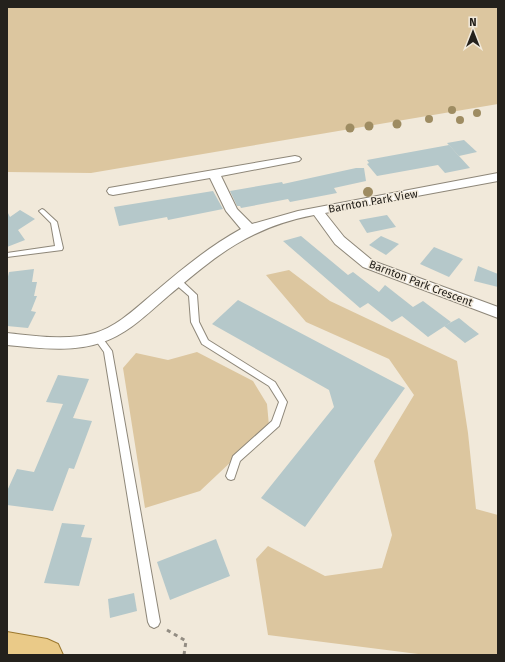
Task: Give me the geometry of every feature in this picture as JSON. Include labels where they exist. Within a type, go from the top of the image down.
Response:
[{"type":"main road","points":[[7,648],[46,655]]},
{"type":"street","points":[[113,190],[295,159]]},
{"type":"street","points":[[214,174],[230,209],[250,230]]},
{"type":"street","name":"Barnton Park View","points":[[7,339],[51,344],[72,343],[98,338],[116,330],[222,247],[250,230],[279,220],[317,211],[498,177]]},
{"type":"street","name":"Barnton Park Crescent","points":[[317,211],[337,239],[350,252],[368,264],[498,313]]},
{"type":"lane","points":[[7,255],[59,248],[54,222],[42,211]]},
{"type":"lane","points":[[177,281],[193,295],[196,322],[205,342],[272,384],[283,402],[276,423],[236,459],[231,476]]},
{"type":"lane","points":[[98,338],[108,351],[154,622]]},
{"type":"path","points":[[154,622],[186,641],[184,655]]},
{"type":"shaded area","points":[[7,7],[498,7],[498,104],[91,173],[7,172]]},
{"type":"shaded area","points":[[289,270],[330,301],[457,361],[468,433],[476,509],[498,515],[498,655],[426,655],[268,635],[256,559],[268,546],[325,576],[382,568],[392,535],[374,461],[414,395],[389,359],[306,322],[266,275]]},
{"type":"shaded area","points":[[197,352],[253,381],[267,404],[269,426],[200,491],[145,508],[123,368],[136,353],[168,360]]},
{"type":"building","points":[[464,140],[477,152],[459,156],[447,143]]},
{"type":"building","points":[[449,145],[470,168],[445,173],[438,165],[377,176],[367,164],[369,163],[367,160]]},
{"type":"building","points":[[356,168],[364,168],[366,181],[334,188],[337,193],[290,202],[288,199],[241,208],[240,206],[237,206],[230,191],[282,182],[283,184]]},
{"type":"building","points":[[213,191],[223,209],[168,220],[167,217],[119,226],[114,207]]},
{"type":"building","points":[[20,210],[35,219],[18,230],[25,240],[7,247],[7,211],[10,217]]},
{"type":"building","points":[[387,215],[396,227],[367,233],[359,220]]},
{"type":"building","points":[[301,236],[348,275],[353,272],[379,292],[385,285],[413,307],[423,301],[451,322],[428,337],[402,316],[392,322],[368,303],[360,308],[283,241]]},
{"type":"building","points":[[381,236],[399,244],[386,255],[369,245]]},
{"type":"building","points":[[434,247],[463,259],[449,277],[420,264]]},
{"type":"building","points":[[478,266],[498,274],[498,287],[474,281]]},
{"type":"building","points":[[34,269],[32,282],[37,282],[34,296],[37,296],[31,311],[36,312],[28,328],[7,326],[7,281],[9,272]]},
{"type":"building","points":[[238,300],[405,388],[305,527],[261,498],[334,407],[329,390],[212,324]]},
{"type":"building","points":[[459,318],[479,334],[465,343],[444,326]]},
{"type":"building","points":[[58,375],[89,379],[73,418],[92,421],[74,469],[69,468],[53,511],[7,505],[7,491],[17,469],[34,472],[63,404],[46,402]]},
{"type":"building","points":[[62,523],[85,525],[81,537],[92,538],[79,586],[44,583]]},
{"type":"building","points":[[216,539],[230,576],[170,600],[157,562]]},
{"type":"building","points":[[134,593],[137,611],[110,618],[108,599]]}]
